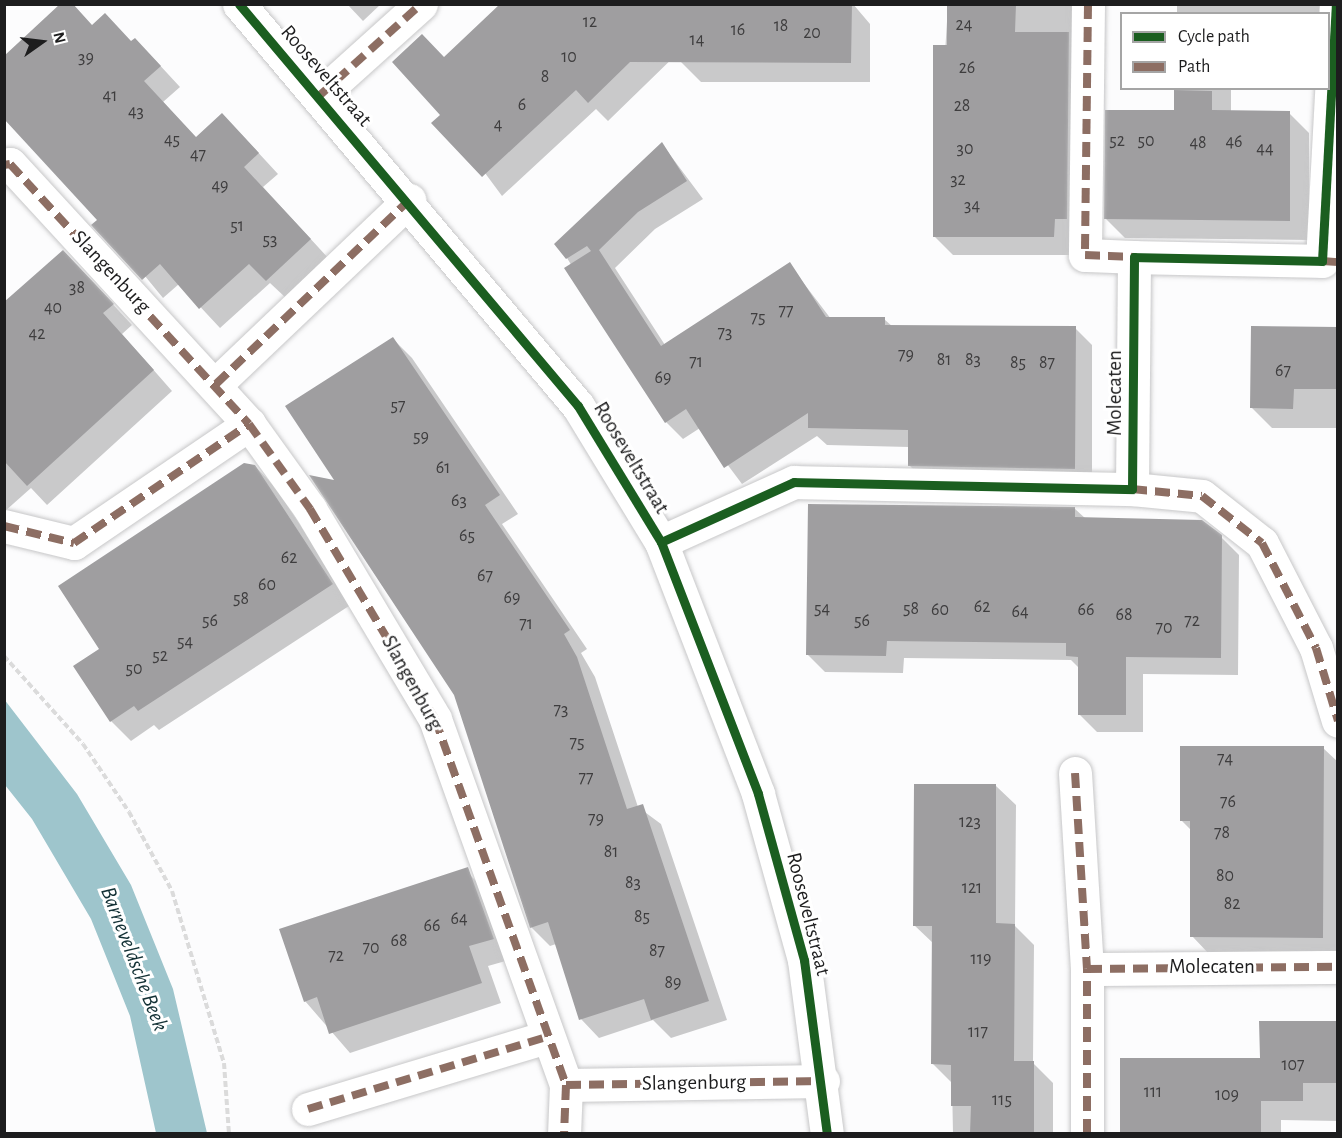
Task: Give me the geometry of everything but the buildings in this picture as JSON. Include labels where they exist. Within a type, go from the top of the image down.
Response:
[{"type":"street","name":"Rooseveltstraat","points":[[239,4],[409,200],[578,406],[660,542],[758,794],[804,960],[823,1082],[827,1134]]},
{"type":"street","points":[[319,96],[421,4]]},
{"type":"street","points":[[1088,4],[1085,255],[1330,261],[1336,4]]},
{"type":"street","name":"Slangenburg","points":[[4,165],[10,164],[216,384],[249,424],[310,508],[435,719],[566,1085],[564,1134]]},
{"type":"street","points":[[216,384],[409,200]]},
{"type":"street","name":"Molecaten","points":[[1132,489],[1134,256]]},
{"type":"street","points":[[4,526],[74,543],[249,424]]},
{"type":"street","points":[[660,542],[794,482],[1132,489],[1202,496],[1263,543],[1316,648],[1338,721]]},
{"type":"street","points":[[1074,773],[1087,969],[1087,1134]]},
{"type":"street","name":"Molecaten","points":[[1087,969],[1338,967]]},
{"type":"street","points":[[308,1109],[547,1037]]},
{"type":"street","name":"Slangenburg","points":[[566,1085],[823,1082]]},
{"type":"path","points":[[4,656],[83,744],[129,812],[172,891],[224,1063],[229,1134]]},
{"type":"water","name":"Barneveldsche Beek","points":[[4,699],[77,794],[131,885],[173,989],[207,1133],[156,1133],[130,1016],[91,919],[32,819],[5,785]]},
{"type":"marked path","points":[[319,96],[421,4]]},
{"type":"marked path","points":[[1088,4],[1085,255],[1134,257]]},
{"type":"marked path","points":[[4,165],[10,164],[249,424],[310,509],[435,719],[566,1085],[564,1134]]},
{"type":"marked path","points":[[216,384],[409,200]]},
{"type":"marked path","points":[[1322,261],[1338,262]]},
{"type":"marked path","points":[[4,526],[74,543],[249,424]]},
{"type":"marked path","points":[[1132,489],[1202,496],[1262,543],[1316,648],[1338,721]]},
{"type":"marked path","points":[[1075,773],[1087,969]]},
{"type":"marked path","points":[[1087,1134],[1087,969],[1338,967]]},
{"type":"marked path","points":[[308,1109],[547,1037]]},
{"type":"marked path","points":[[566,1085],[823,1081]]},
{"type":"cycle path","points":[[239,4],[578,406],[661,542],[758,794],[804,960],[827,1134]]},
{"type":"cycle path","points":[[661,542],[794,482],[1132,489],[1134,257],[1322,261],[1336,4]]}]
